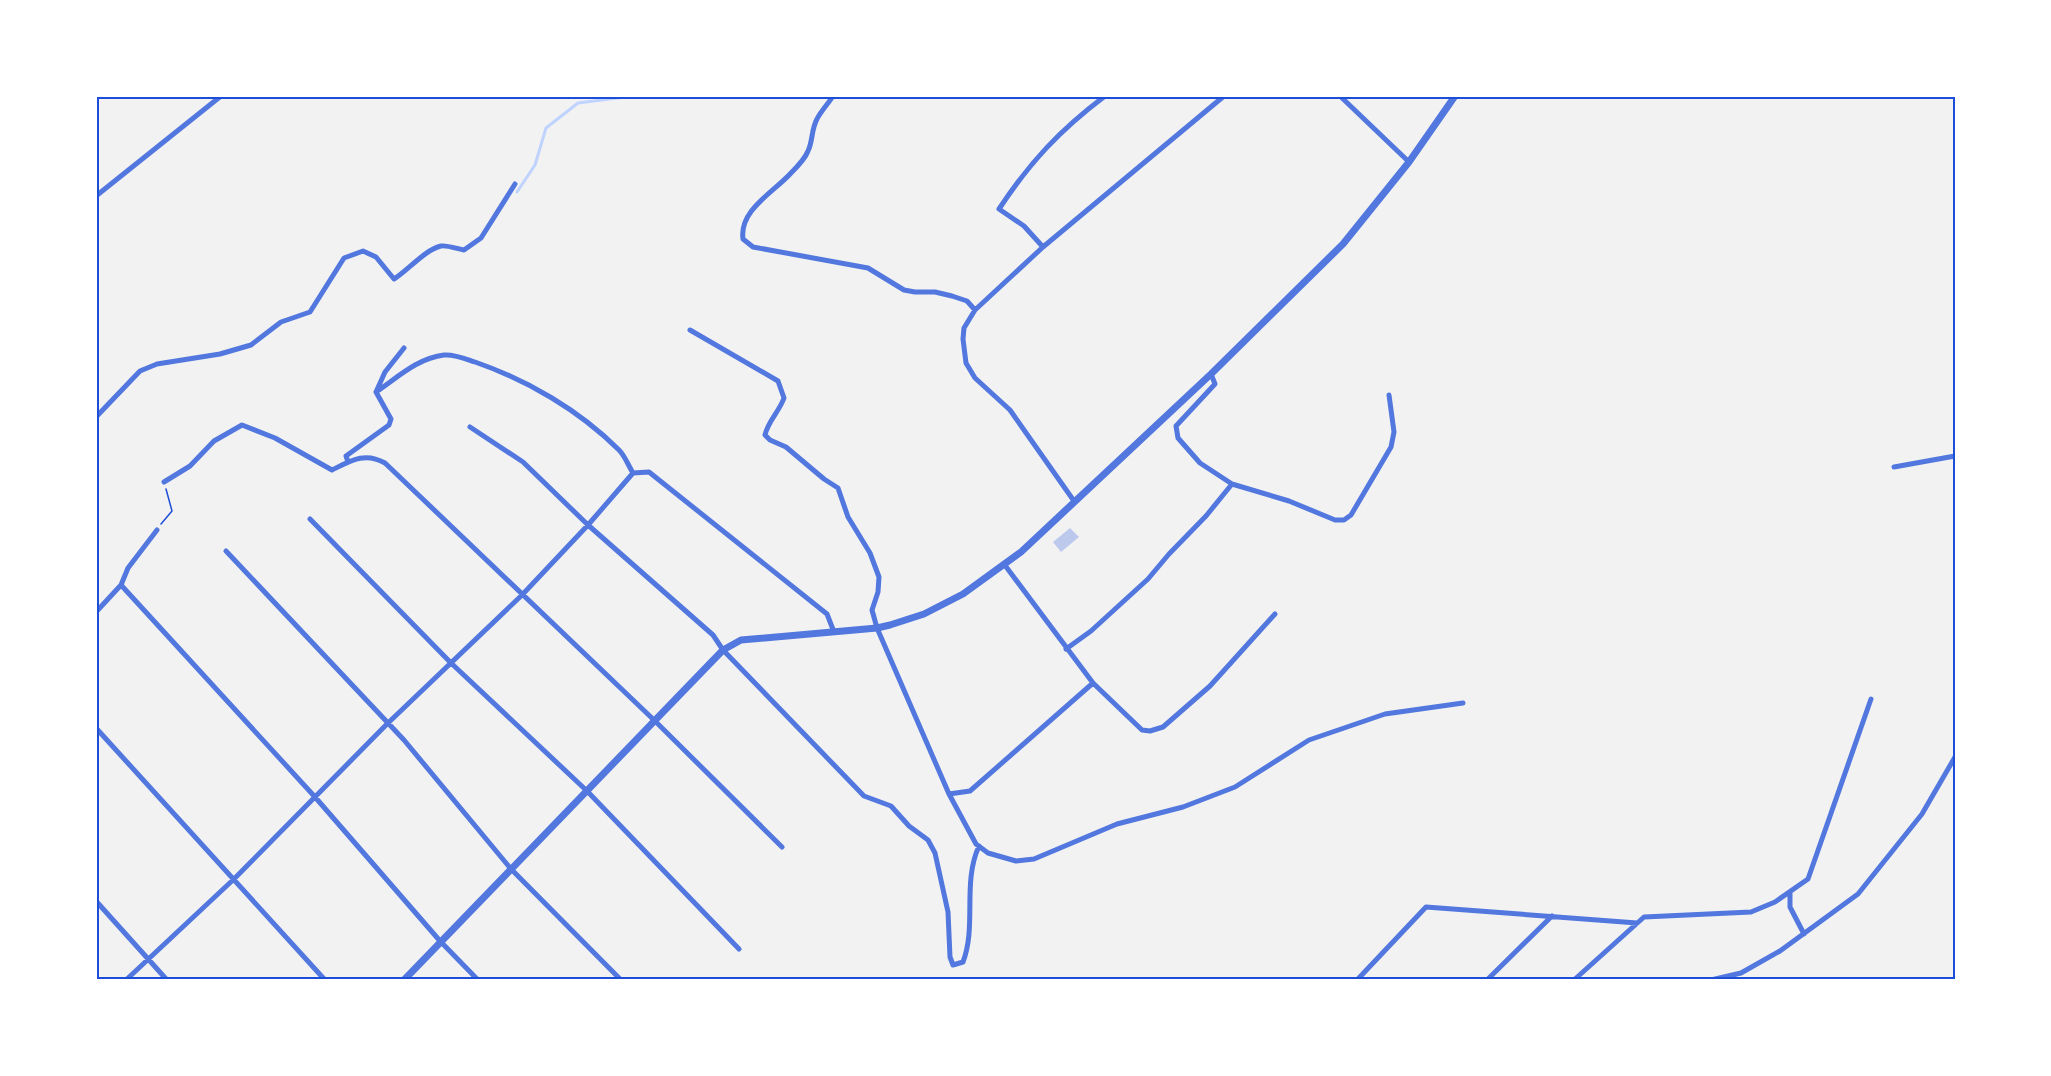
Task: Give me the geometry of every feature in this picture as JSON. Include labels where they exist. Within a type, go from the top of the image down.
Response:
[{"type":"street","points":[[96,196],[221,96]]},
{"type":"street","points":[[833,96],[817,119],[811,133],[808,151],[784,181],[766,195],[754,209],[742,229],[743,239],[753,247],[868,268],[904,290],[935,292],[952,296],[967,301],[975,310]]},
{"type":"street","points":[[1043,248],[1024,226],[999,209],[1036,157],[1059,134],[1105,96]]},
{"type":"street","points":[[1074,501],[1010,410],[975,378],[966,363],[964,328],[975,310],[1043,248],[1224,96]]},
{"type":"street","points":[[1340,96],[1409,162]]},
{"type":"street","points":[[404,980],[723,650],[741,640],[877,628],[924,614],[963,594],[1021,552],[1211,374],[1343,244],[1409,162],[1455,96]]},
{"type":"street","points":[[96,417],[140,371],[157,364],[220,354],[251,345],[281,322],[310,312],[344,258],[363,251],[376,256],[394,279],[424,255],[442,246],[464,250],[481,238],[515,184]]},
{"type":"street","points":[[690,330],[778,381],[784,398],[780,410],[767,427],[765,435],[786,447],[838,488],[848,517],[870,553],[879,577],[878,592],[872,610],[877,628],[949,794],[979,846],[988,853],[1016,861],[1034,859],[1117,824],[1182,807],[1235,787],[1309,740],[1385,714],[1462,703]]},
{"type":"street","points":[[376,392],[385,372],[404,348]]},
{"type":"street","points":[[376,392],[425,358],[447,355],[467,359],[492,368],[551,397],[597,430],[621,452],[633,473]]},
{"type":"street","points":[[1211,374],[1215,384],[1176,426],[1178,438],[1200,462],[1232,484],[1289,501],[1335,520],[1344,520],[1351,515],[1391,447],[1394,432],[1389,395]]},
{"type":"street","points":[[348,462],[346,456],[389,425],[391,418],[376,392]]},
{"type":"street","points":[[165,482],[190,466],[214,441],[242,425],[275,438],[332,470],[348,462],[373,457],[386,463],[655,721],[782,847]]},
{"type":"street","points":[[470,428],[523,462],[588,525],[713,635],[723,650],[864,796],[891,806],[909,826],[928,840],[935,853],[948,912],[950,957],[953,965],[963,962],[968,949],[969,886],[975,854],[979,846]]},
{"type":"street","points":[[1894,467],[1955,456]]},
{"type":"street","points":[[126,980],[234,879],[387,724],[522,595],[633,473],[649,472],[827,614],[834,632]]},
{"type":"street","points":[[1066,649],[1091,631],[1148,579],[1232,484]]},
{"type":"street","points":[[310,519],[451,663],[587,791],[739,949]]},
{"type":"street","points":[[96,612],[121,585],[128,568],[157,530]]},
{"type":"street","points":[[226,551],[404,740],[511,870],[621,980]]},
{"type":"street","points":[[1004,564],[1093,683],[1142,730],[1150,731],[1163,727],[1210,686],[1265,628],[1275,614]]},
{"type":"street","points":[[121,585],[315,796],[440,941],[478,980]]},
{"type":"street","points":[[949,794],[970,791],[1093,683]]},
{"type":"street","points":[[1574,980],[1644,917],[1751,912],[1775,902],[1808,879],[1871,699]]},
{"type":"street","points":[[96,728],[325,980]]},
{"type":"street","points":[[1711,980],[1741,974],[1780,951],[1858,894],[1922,814],[1955,757]]},
{"type":"street","points":[[1790,892],[1790,907],[1804,934]]},
{"type":"street","points":[[96,901],[167,980]]},
{"type":"street","points":[[1357,980],[1426,907],[1637,923]]},
{"type":"street","points":[[1487,980],[1552,916]]},
{"type":"path","points":[[157,530],[172,511],[165,482]]},
{"type":"building","points":[[1070,528],[1079,537],[1061,552],[1053,542]]},
{"type":"waterway","points":[[517,192],[535,165],[546,128],[578,103],[633,96]]}]
